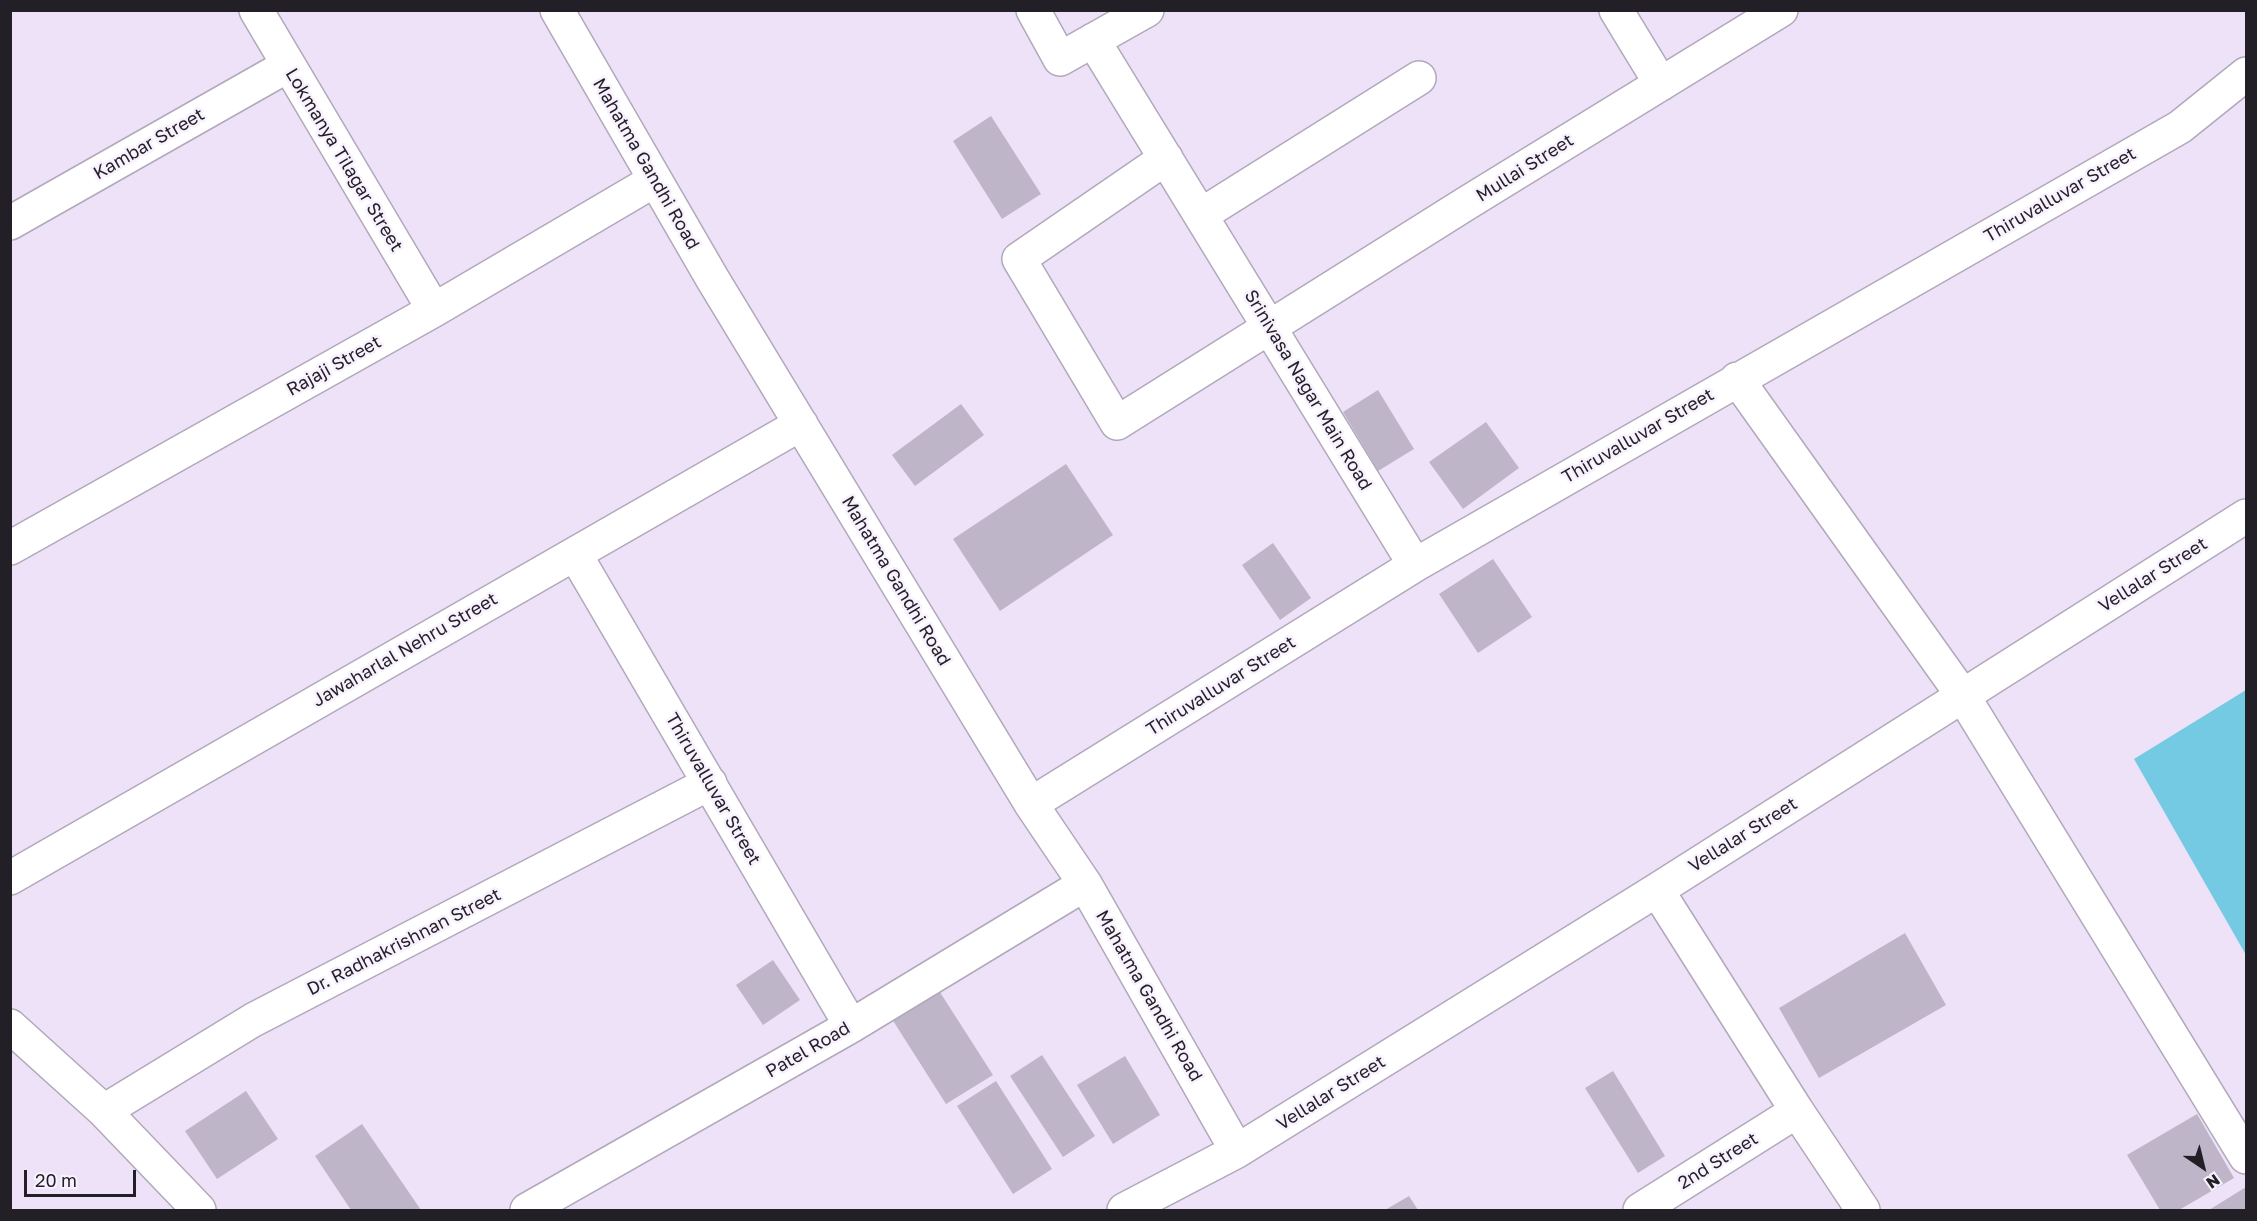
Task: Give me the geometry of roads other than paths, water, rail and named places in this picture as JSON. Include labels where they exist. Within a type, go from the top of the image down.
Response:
[{"type":"street","name":"Lokmanya Tilagar Street","points":[[256,10],[434,310]]},
{"type":"street","name":"Mahatma Gandhi Road","points":[[556,10],[801,424],[1032,804],[1086,884],[1237,1151]]},
{"type":"street","points":[[1033,10],[1060,58],[1147,10]]},
{"type":"street","points":[[1616,10],[1661,84]]},
{"type":"street","name":"Mullai Street","points":[[1166,158],[1019,259],[1117,423],[1269,326],[1781,10]]},
{"type":"street","name":"Srinivasa Nagar Main Road","points":[[1093,40],[1415,566]]},
{"type":"street","name":"Kambar Street","points":[[10,223],[288,66]]},
{"type":"street","name":"Thiruvalluvar Street","points":[[1032,804],[1415,566],[1737,379],[2180,127],[2247,74]]},
{"type":"street","points":[[1201,215],[1419,78]]},
{"type":"street","name":"Rajaji Street","points":[[10,548],[434,310],[655,180]]},
{"type":"street","points":[[1737,379],[1963,696],[2247,1157]]},
{"type":"street","name":"Jawaharlal Nehru Street","points":[[10,878],[801,424]]},
{"type":"street","name":"Vellalar Street","points":[[1124,1210],[1237,1151],[1657,890],[2247,516]]},
{"type":"street","name":"Thiruvalluvar Street","points":[[575,554],[851,1026]]},
{"type":"street","name":"Dr. Radhakrishnan Street","points":[[104,1111],[253,1020],[710,783]]},
{"type":"street","name":"Patel Road","points":[[527,1210],[851,1026],[1086,884]]},
{"type":"street","points":[[1657,890],[1797,1111],[1863,1210]]},
{"type":"street","points":[[10,1026],[104,1111],[199,1210]]},
{"type":"street","name":"2nd Street","points":[[1640,1210],[1797,1111]]},
{"type":"water","points":[[2246,690],[2246,955],[2134,759]]}]
